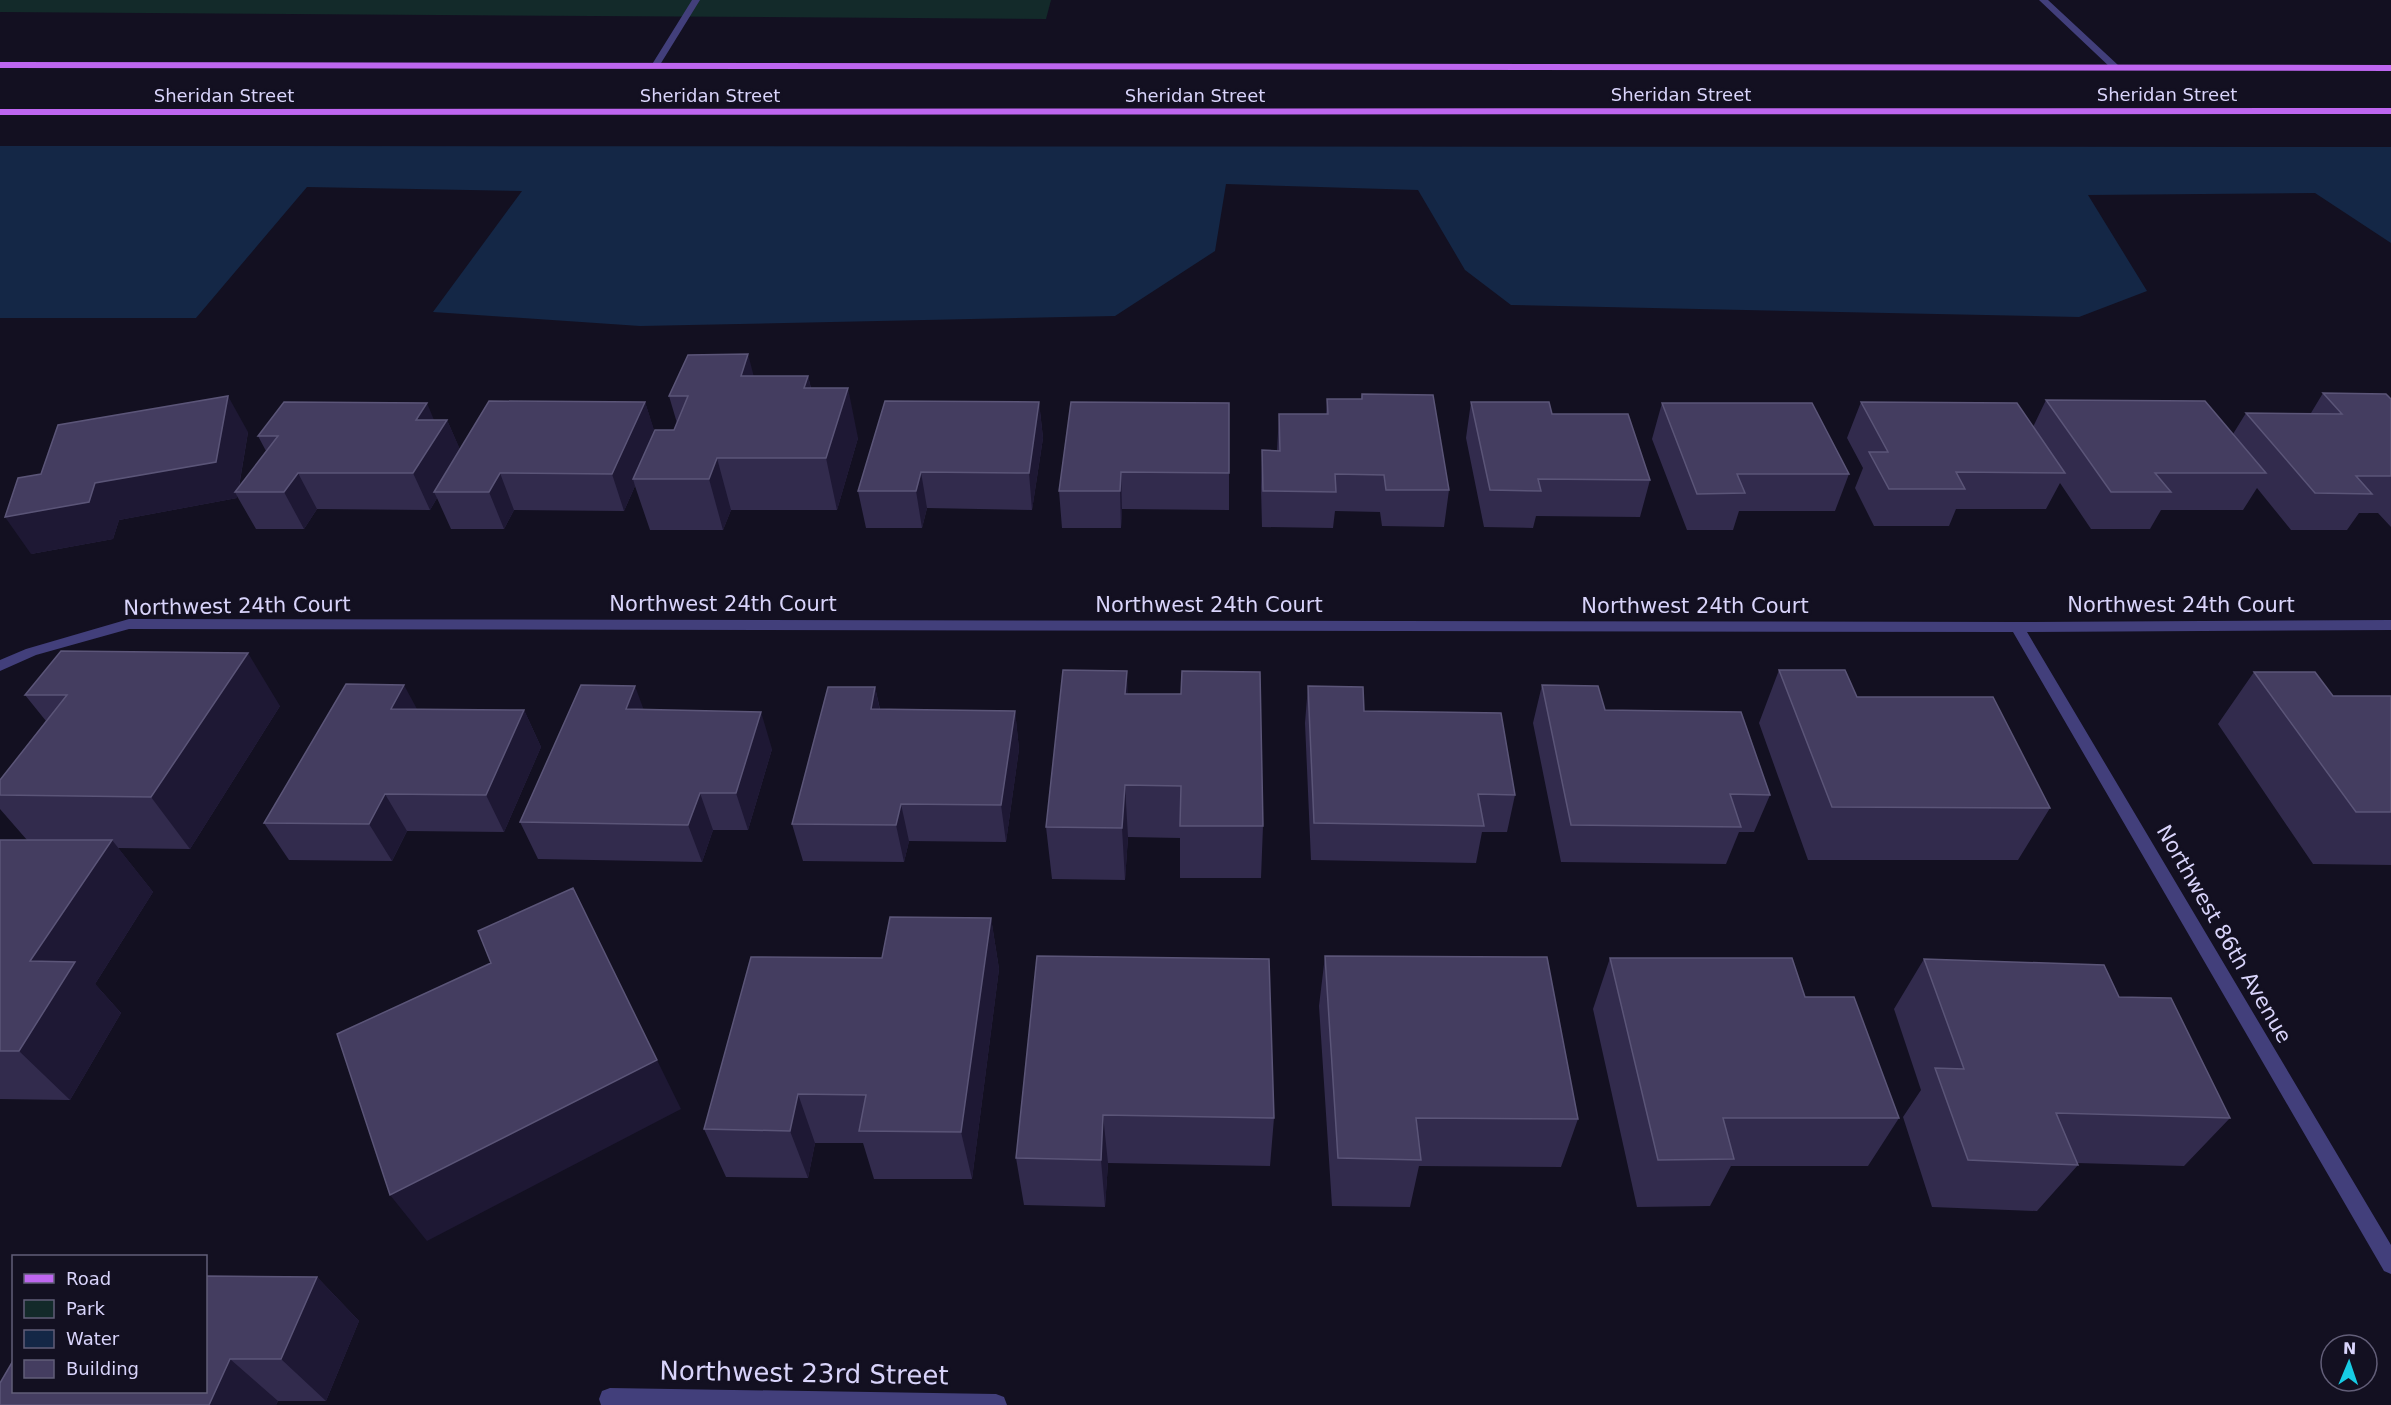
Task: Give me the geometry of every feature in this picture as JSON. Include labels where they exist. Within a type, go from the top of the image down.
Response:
[{"type":"main road","name":"Sheridan Street","points":[[0,65],[2391,68]]},
{"type":"main road","name":"Sheridan Street","points":[[0,112],[2391,111]]},
{"type":"street","points":[[655,66],[696,0]]},
{"type":"street","points":[[2043,0],[2115,68]]},
{"type":"street","name":"Northwest 24th Court","points":[[0,666],[31,652],[129,624],[2391,626]]},
{"type":"street","name":"Northwest 86th Avenue","points":[[2018,627],[2391,1264]]},
{"type":"street","name":"Northwest 23rd Street","points":[[610,1399],[996,1405]]},
{"type":"green space","points":[[0,0],[1051,0],[1046,19],[0,12]]},
{"type":"water","points":[[0,146],[2391,147],[2391,243],[2315,193],[2088,195],[2147,291],[2079,317],[1511,305],[1465,270],[1418,190],[1226,184],[1215,251],[1115,316],[640,326],[433,312],[522,191],[307,187],[196,318],[0,318]]},
{"type":"building","points":[[748,354],[741,376],[808,376],[804,388],[848,388],[826,458],[717,458],[709,479],[633,479],[655,430],[674,430],[688,396],[669,396],[688,355]]},
{"type":"building","points":[[2323,393],[2386,394],[2391,399],[2391,476],[2356,476],[2372,494],[2315,493],[2246,413],[2342,414]]},
{"type":"building","points":[[1362,394],[1433,395],[1449,490],[1386,490],[1384,475],[1335,474],[1336,492],[1263,491],[1262,450],[1280,451],[1279,414],[1328,414],[1327,399],[1362,399]]},
{"type":"building","points":[[228,396],[216,462],[95,483],[89,502],[5,517],[18,478],[41,474],[58,425]]},
{"type":"building","points":[[2046,400],[2205,401],[2266,473],[2155,473],[2171,492],[2111,492]]},
{"type":"building","points":[[489,401],[645,402],[612,474],[500,473],[489,492],[434,492]]},
{"type":"building","points":[[885,401],[1039,402],[1029,473],[921,472],[916,491],[858,491]]},
{"type":"building","points":[[284,402],[427,403],[416,420],[447,420],[413,473],[298,473],[284,492],[235,492],[278,436],[258,436]]},
{"type":"building","points":[[1071,402],[1229,403],[1229,473],[1121,472],[1120,491],[1059,491]]},
{"type":"building","points":[[1471,402],[1549,402],[1552,414],[1628,414],[1650,480],[1538,479],[1541,491],[1490,490]]},
{"type":"building","points":[[1861,402],[2017,403],[2065,473],[1956,472],[1965,489],[1889,489],[1869,452],[1888,452]]},
{"type":"building","points":[[1662,403],[1812,403],[1849,474],[1737,474],[1745,493],[1697,494]]},
{"type":"building","points":[[61,651],[248,653],[151,797],[0,795],[0,780],[67,695],[25,695]]},
{"type":"building","points":[[1063,670],[1127,671],[1125,694],[1181,694],[1182,671],[1260,672],[1263,826],[1180,826],[1181,786],[1125,785],[1122,828],[1046,827]]},
{"type":"building","points":[[1779,670],[1845,670],[1857,697],[1993,697],[2050,808],[1832,807]]},
{"type":"building","points":[[2254,672],[2315,672],[2333,696],[2391,696],[2391,812],[2356,812]]},
{"type":"building","points":[[346,684],[404,685],[391,709],[524,710],[486,795],[385,794],[369,824],[264,823]]},
{"type":"building","points":[[581,685],[635,686],[626,709],[761,712],[736,793],[700,793],[688,825],[520,822]]},
{"type":"building","points":[[1542,685],[1598,686],[1605,710],[1741,712],[1770,795],[1730,794],[1741,827],[1571,825]]},
{"type":"building","points":[[1308,686],[1363,687],[1364,711],[1501,713],[1515,795],[1478,794],[1484,826],[1314,823]]},
{"type":"building","points":[[828,687],[875,687],[871,709],[1015,711],[1001,805],[901,804],[896,825],[792,824]]},
{"type":"building","points":[[0,840],[112,840],[30,961],[75,962],[19,1051],[0,1051]]},
{"type":"building","points":[[573,888],[657,1060],[390,1195],[337,1034],[491,963],[478,931]]},
{"type":"building","points":[[890,917],[991,918],[961,1132],[859,1131],[866,1095],[798,1094],[790,1131],[704,1129],[751,957],[882,958]]},
{"type":"building","points":[[1037,956],[1269,959],[1274,1118],[1103,1115],[1101,1160],[1016,1158]]},
{"type":"building","points":[[1325,956],[1547,957],[1578,1119],[1416,1118],[1421,1160],[1338,1158]]},
{"type":"building","points":[[1610,958],[1792,958],[1805,997],[1854,997],[1899,1118],[1723,1118],[1734,1159],[1658,1160]]},
{"type":"building","points":[[1924,959],[2104,965],[2119,997],[2171,998],[2230,1118],[2056,1113],[2078,1165],[1968,1160],[1935,1068],[1964,1069]]},
{"type":"building","points":[[207,1276],[317,1277],[281,1359],[230,1359],[209,1405],[0,1405],[0,1383],[12,1362],[12,1393],[207,1393]]}]
